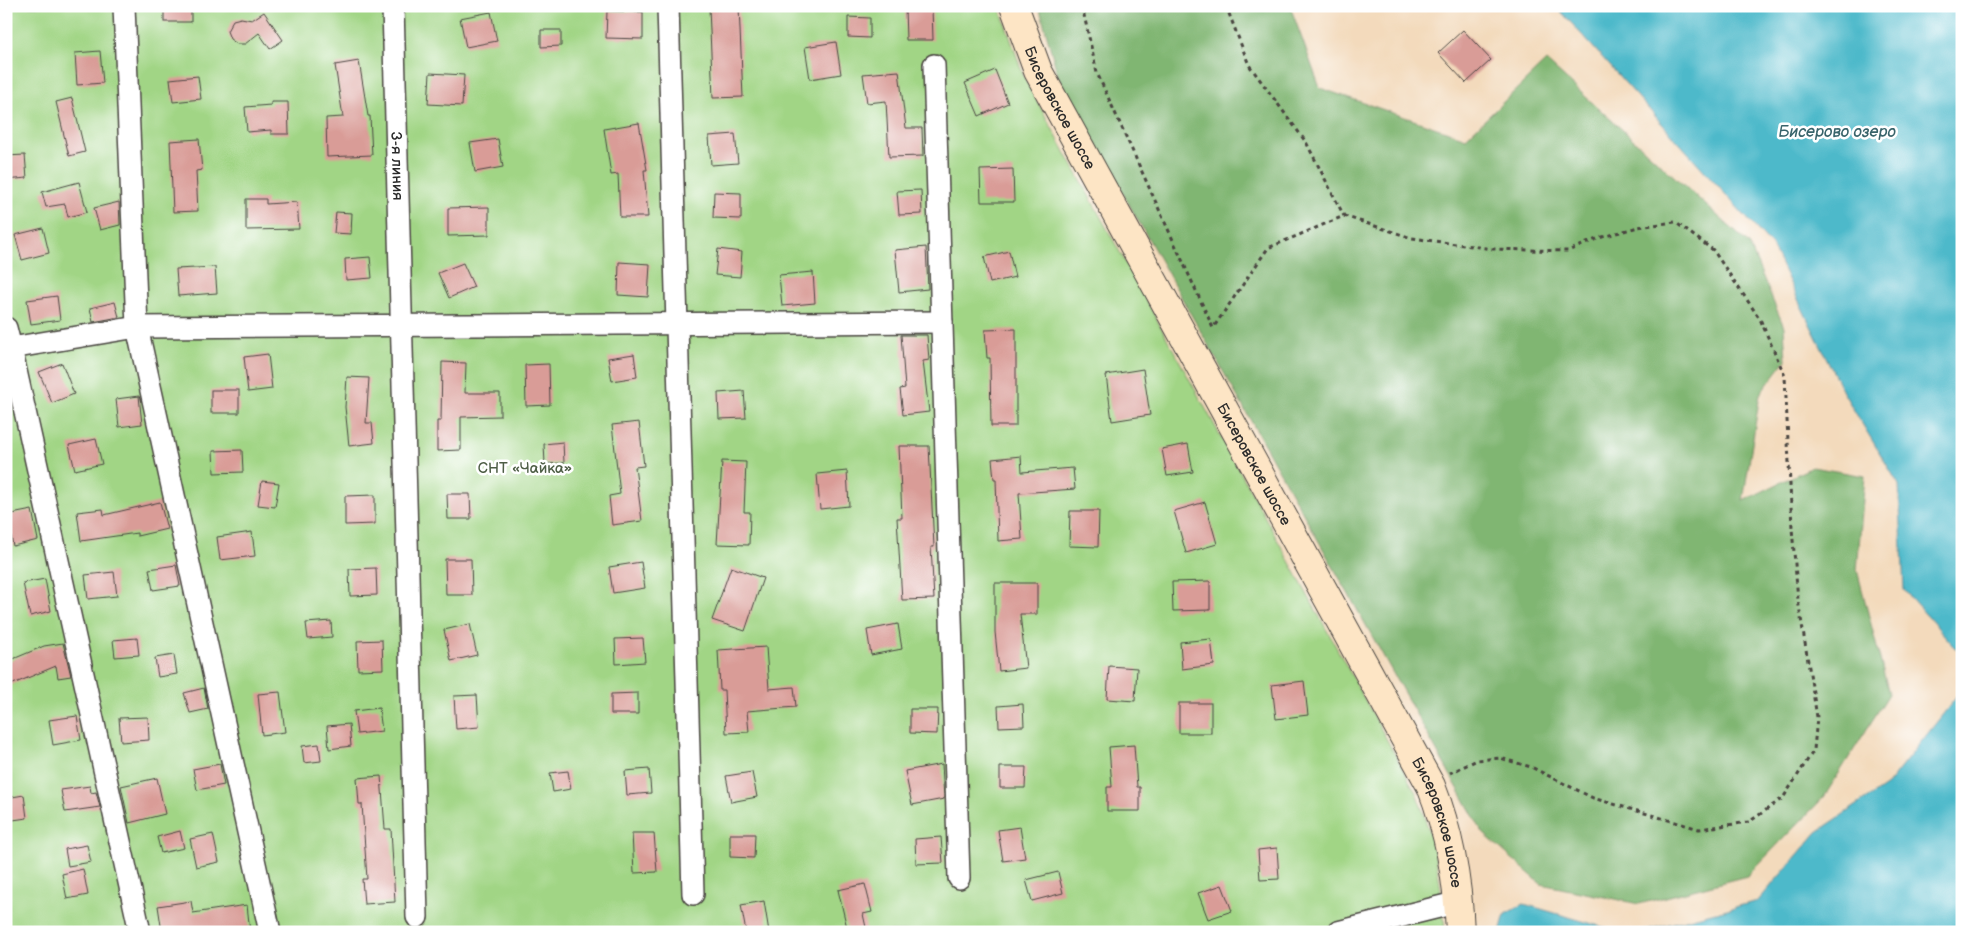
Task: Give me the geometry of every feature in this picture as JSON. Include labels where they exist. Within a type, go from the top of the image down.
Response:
[{"type":"main road","name":"Бисеровское шоссе","points":[[1014,6],[1038,71],[1431,786],[1448,838],[1458,902],[1460,932]]},
{"type":"street","points":[[124,6],[137,327],[270,932]]},
{"type":"street","name":"3-я линия","points":[[392,6],[417,917]]},
{"type":"street","points":[[668,6],[693,894]]},
{"type":"street","points":[[934,65],[959,878]]},
{"type":"street","points":[[140,932],[8,338],[137,327],[942,322]]},
{"type":"street","points":[[1338,932],[1458,902]]},
{"type":"path","points":[[1082,6],[1097,73],[1212,328],[1268,248],[1344,216],[1412,238],[1493,249],[1568,251],[1599,238],[1638,227],[1675,222],[1713,250],[1760,319],[1785,376],[1792,528],[1798,600],[1817,717],[1814,750],[1782,798],[1749,822],[1698,828],[1593,798],[1531,767],[1500,758],[1477,760],[1452,771],[1431,786]]},
{"type":"path","points":[[1226,6],[1249,65],[1306,142],[1344,216]]},
{"type":"green space","name":"СНТ «Чайка»","points":[[6,6],[999,6],[1024,77],[1416,793],[1428,827],[1436,861],[1442,896],[1445,932],[6,932]]},
{"type":"green space","points":[[1039,6],[1290,6],[1320,88],[1466,138],[1546,61],[1749,244],[1784,327],[1786,360],[1760,394],[1743,501],[1812,467],[1865,476],[1857,570],[1889,694],[1824,797],[1747,876],[1639,904],[1541,884],[1483,833],[1059,80]]},
{"type":"water","name":"Бисерово озеро","points":[[1556,6],[1962,6],[1962,655],[1904,590],[1899,485],[1843,392],[1772,246]]},
{"type":"water","points":[[1962,690],[1962,932],[1639,932],[1758,901],[1817,832],[1887,785]]},
{"type":"water","points":[[1524,904],[1620,932],[1500,932],[1505,914]]},
{"type":"building","points":[[164,6],[191,6],[191,22],[164,22]]},
{"type":"building","points":[[739,7],[743,97],[713,98],[709,8]]},
{"type":"building","points":[[932,7],[933,40],[906,40],[905,8]]},
{"type":"building","points":[[607,11],[643,12],[643,39],[606,38]]},
{"type":"building","points":[[264,12],[283,40],[270,49],[259,33],[245,44],[237,44],[230,39],[227,31],[233,20],[241,18],[252,20]]},
{"type":"building","points":[[491,12],[497,41],[466,47],[460,18]]},
{"type":"building","points":[[848,17],[870,18],[870,38],[848,37]]},
{"type":"building","points":[[541,30],[561,30],[561,46],[541,47]]},
{"type":"building","points":[[1463,30],[1491,60],[1466,83],[1438,53]]},
{"type":"building","points":[[836,42],[841,74],[810,79],[805,47]]},
{"type":"building","points":[[100,51],[103,83],[77,85],[75,53]]},
{"type":"building","points":[[359,61],[368,116],[370,116],[372,155],[327,157],[326,118],[343,117],[335,65]]},
{"type":"building","points":[[995,70],[1008,103],[979,116],[965,83]]},
{"type":"building","points":[[899,71],[906,128],[922,128],[923,156],[889,157],[886,101],[867,103],[863,74]]},
{"type":"building","points":[[430,73],[464,75],[462,106],[428,104]]},
{"type":"building","points":[[198,76],[201,99],[173,102],[170,79]]},
{"type":"building","points":[[72,98],[85,152],[69,156],[56,102]]},
{"type":"building","points":[[271,102],[288,102],[289,134],[271,134],[271,130],[247,132],[245,107],[271,105]]},
{"type":"building","points":[[639,123],[647,170],[644,170],[648,217],[620,217],[618,174],[611,175],[604,129]]},
{"type":"building","points":[[735,134],[738,163],[711,165],[709,136]]},
{"type":"building","points":[[199,139],[202,170],[196,171],[198,211],[173,212],[170,141]]},
{"type":"building","points":[[498,139],[503,167],[475,172],[470,143]]},
{"type":"building","points":[[25,155],[27,178],[6,180],[6,156]]},
{"type":"building","points":[[1013,169],[1014,202],[981,202],[980,170]]},
{"type":"building","points":[[79,182],[87,212],[68,217],[65,204],[46,207],[42,192]]},
{"type":"building","points":[[921,190],[922,214],[899,215],[897,191]]},
{"type":"building","points":[[714,192],[741,193],[741,219],[713,218]]},
{"type":"building","points":[[246,199],[266,199],[266,204],[297,202],[299,229],[246,230]]},
{"type":"building","points":[[119,202],[120,225],[100,230],[94,208]]},
{"type":"building","points":[[489,207],[489,235],[448,236],[448,208]]},
{"type":"building","points":[[336,212],[352,213],[351,234],[334,233]]},
{"type":"building","points":[[43,228],[49,253],[22,260],[15,235]]},
{"type":"building","points":[[926,247],[928,289],[899,292],[895,250]]},
{"type":"building","points":[[718,249],[742,252],[740,277],[715,275]]},
{"type":"building","points":[[1009,251],[1015,277],[990,283],[984,257]]},
{"type":"building","points":[[370,257],[372,278],[346,280],[345,259]]},
{"type":"building","points":[[619,262],[650,264],[648,297],[618,295]]},
{"type":"building","points":[[463,263],[474,287],[449,298],[438,273]]},
{"type":"building","points":[[215,267],[217,293],[178,296],[176,269]]},
{"type":"building","points":[[813,272],[815,303],[782,306],[779,275]]},
{"type":"building","points":[[57,296],[60,320],[31,324],[27,300]]},
{"type":"building","points":[[115,302],[119,317],[93,322],[90,308]]},
{"type":"building","points":[[1016,329],[1016,426],[991,426],[990,358],[987,358],[985,330]]},
{"type":"building","points":[[901,335],[927,335],[929,360],[923,361],[929,412],[903,415],[900,389],[905,388]]},
{"type":"building","points":[[268,354],[272,389],[248,392],[244,357]]},
{"type":"building","points":[[634,354],[637,377],[612,381],[608,358]]},
{"type":"building","points":[[442,362],[466,363],[465,393],[500,393],[500,416],[461,417],[461,450],[437,451],[437,421],[441,421]]},
{"type":"building","points":[[62,363],[74,394],[52,403],[39,372]]},
{"type":"building","points":[[549,364],[550,405],[526,406],[525,365]]},
{"type":"building","points":[[1143,369],[1150,415],[1112,421],[1106,375]]},
{"type":"building","points":[[347,377],[369,378],[366,423],[372,423],[374,443],[349,446],[345,407]]},
{"type":"building","points":[[211,390],[239,390],[239,413],[211,413]]},
{"type":"building","points":[[744,391],[746,418],[719,419],[718,393]]},
{"type":"building","points":[[139,396],[142,424],[119,427],[116,399]]},
{"type":"building","points":[[639,422],[644,466],[635,467],[642,521],[612,525],[609,496],[620,494],[612,425]]},
{"type":"building","points":[[96,439],[102,464],[75,470],[69,445]]},
{"type":"building","points":[[563,442],[564,463],[545,464],[544,444]]},
{"type":"building","points":[[1188,444],[1193,472],[1167,476],[1162,449]]},
{"type":"building","points":[[899,446],[929,446],[934,547],[931,547],[934,599],[902,600],[897,518],[902,518]]},
{"type":"building","points":[[242,450],[243,472],[214,473],[213,451]]},
{"type":"building","points":[[1021,456],[1022,472],[1073,468],[1075,489],[1019,493],[1022,539],[998,541],[996,479],[994,479],[992,459]]},
{"type":"building","points":[[722,461],[746,462],[744,512],[750,512],[749,545],[717,544]]},
{"type":"building","points":[[847,471],[849,506],[820,509],[817,474]]},
{"type":"building","points":[[262,481],[279,483],[275,507],[258,505]]},
{"type":"building","points":[[447,494],[470,494],[471,519],[448,519]]},
{"type":"building","points":[[375,495],[375,524],[345,525],[345,496]]},
{"type":"building","points":[[160,502],[167,529],[137,536],[137,533],[81,541],[77,512],[103,509],[104,515]]},
{"type":"building","points":[[1205,502],[1217,544],[1186,553],[1174,511]]},
{"type":"building","points":[[32,510],[38,540],[13,546],[7,515]]},
{"type":"building","points":[[1070,511],[1099,511],[1098,547],[1069,546]]},
{"type":"building","points":[[252,532],[255,556],[220,560],[217,537]]},
{"type":"building","points":[[445,559],[471,559],[472,595],[446,595]]},
{"type":"building","points":[[641,562],[645,588],[613,593],[609,567]]},
{"type":"building","points":[[176,565],[180,586],[153,590],[149,569]]},
{"type":"building","points":[[731,567],[763,578],[745,631],[712,620]]},
{"type":"building","points":[[376,568],[377,595],[350,596],[349,569]]},
{"type":"building","points":[[114,572],[117,596],[88,599],[85,575]]},
{"type":"building","points":[[45,579],[51,611],[30,616],[23,583]]},
{"type":"building","points":[[1210,581],[1210,610],[1173,611],[1172,582]]},
{"type":"building","points":[[995,583],[1037,583],[1037,614],[1020,614],[1026,668],[999,671],[995,632]]},
{"type":"building","points":[[331,621],[332,637],[308,639],[306,623]]},
{"type":"building","points":[[470,624],[477,655],[451,661],[444,630]]},
{"type":"building","points":[[898,624],[902,649],[871,655],[867,630]]},
{"type":"building","points":[[137,638],[139,655],[115,657],[113,640]]},
{"type":"building","points":[[643,638],[645,662],[616,664],[615,639]]},
{"type":"building","points":[[1211,639],[1214,665],[1182,669],[1180,642]]},
{"type":"building","points":[[382,640],[383,669],[358,670],[357,641]]},
{"type":"building","points":[[63,643],[71,676],[58,678],[56,666],[6,687],[6,662],[44,646]]},
{"type":"building","points":[[766,647],[769,689],[794,687],[796,707],[747,711],[749,732],[726,733],[724,690],[720,690],[718,650]]},
{"type":"building","points":[[174,655],[177,674],[158,677],[155,658]]},
{"type":"building","points":[[1109,666],[1137,668],[1135,701],[1107,699]]},
{"type":"building","points":[[1304,681],[1308,715],[1276,719],[1272,685]]},
{"type":"building","points":[[204,688],[208,709],[190,713],[184,693]]},
{"type":"building","points":[[280,692],[285,732],[262,735],[258,694]]},
{"type":"building","points":[[638,693],[638,714],[611,714],[611,694]]},
{"type":"building","points":[[477,695],[479,727],[456,729],[454,696]]},
{"type":"building","points":[[1179,703],[1211,703],[1211,733],[1179,733]]},
{"type":"building","points":[[1023,704],[1024,726],[999,727],[998,706]]},
{"type":"building","points":[[379,708],[382,731],[357,734],[354,711]]},
{"type":"building","points":[[910,709],[938,709],[937,734],[910,733]]},
{"type":"building","points":[[77,716],[81,740],[53,745],[49,720]]},
{"type":"building","points":[[148,717],[149,740],[121,742],[119,718]]},
{"type":"building","points":[[349,724],[351,746],[329,749],[327,726]]},
{"type":"building","points":[[319,744],[321,761],[304,763],[302,746]]},
{"type":"building","points":[[1134,745],[1137,787],[1140,787],[1140,811],[1107,811],[1107,787],[1112,787],[1109,747]]},
{"type":"building","points":[[220,764],[224,785],[197,790],[193,769]]},
{"type":"building","points":[[942,764],[944,799],[912,805],[905,771]]},
{"type":"building","points":[[1000,767],[1026,767],[1025,788],[1000,788]]},
{"type":"building","points":[[649,769],[651,793],[627,795],[625,771]]},
{"type":"building","points":[[568,771],[571,789],[553,792],[550,773]]},
{"type":"building","points":[[752,772],[757,797],[731,802],[726,776]]},
{"type":"building","points":[[381,776],[385,829],[391,829],[395,902],[364,904],[362,879],[367,879],[362,804],[359,804],[357,778]]},
{"type":"building","points":[[157,778],[165,814],[129,823],[121,786]]},
{"type":"building","points":[[90,786],[91,793],[96,792],[100,807],[65,812],[61,790]]},
{"type":"building","points":[[24,795],[27,818],[6,821],[6,798]]},
{"type":"building","points":[[1020,827],[1025,858],[1003,861],[998,830]]},
{"type":"building","points":[[180,831],[184,848],[161,853],[157,837]]},
{"type":"building","points":[[632,833],[654,833],[657,872],[634,873]]},
{"type":"building","points":[[213,834],[219,862],[196,867],[190,839]]},
{"type":"building","points":[[730,834],[755,834],[754,858],[730,857]]},
{"type":"building","points":[[941,837],[943,863],[916,864],[915,839]]},
{"type":"building","points":[[87,845],[91,862],[68,866],[65,849]]},
{"type":"building","points":[[1277,848],[1279,879],[1260,880],[1258,850]]},
{"type":"building","points":[[83,869],[88,895],[67,899],[62,874]]},
{"type":"building","points":[[1058,872],[1063,893],[1032,901],[1026,880]]},
{"type":"building","points":[[865,884],[872,912],[863,914],[867,932],[848,932],[838,890]]},
{"type":"building","points":[[1222,885],[1232,911],[1208,919],[1198,893]]},
{"type":"building","points":[[191,901],[193,913],[247,905],[250,932],[162,932],[158,906]]},
{"type":"building","points":[[764,901],[769,932],[746,932],[741,905]]}]
